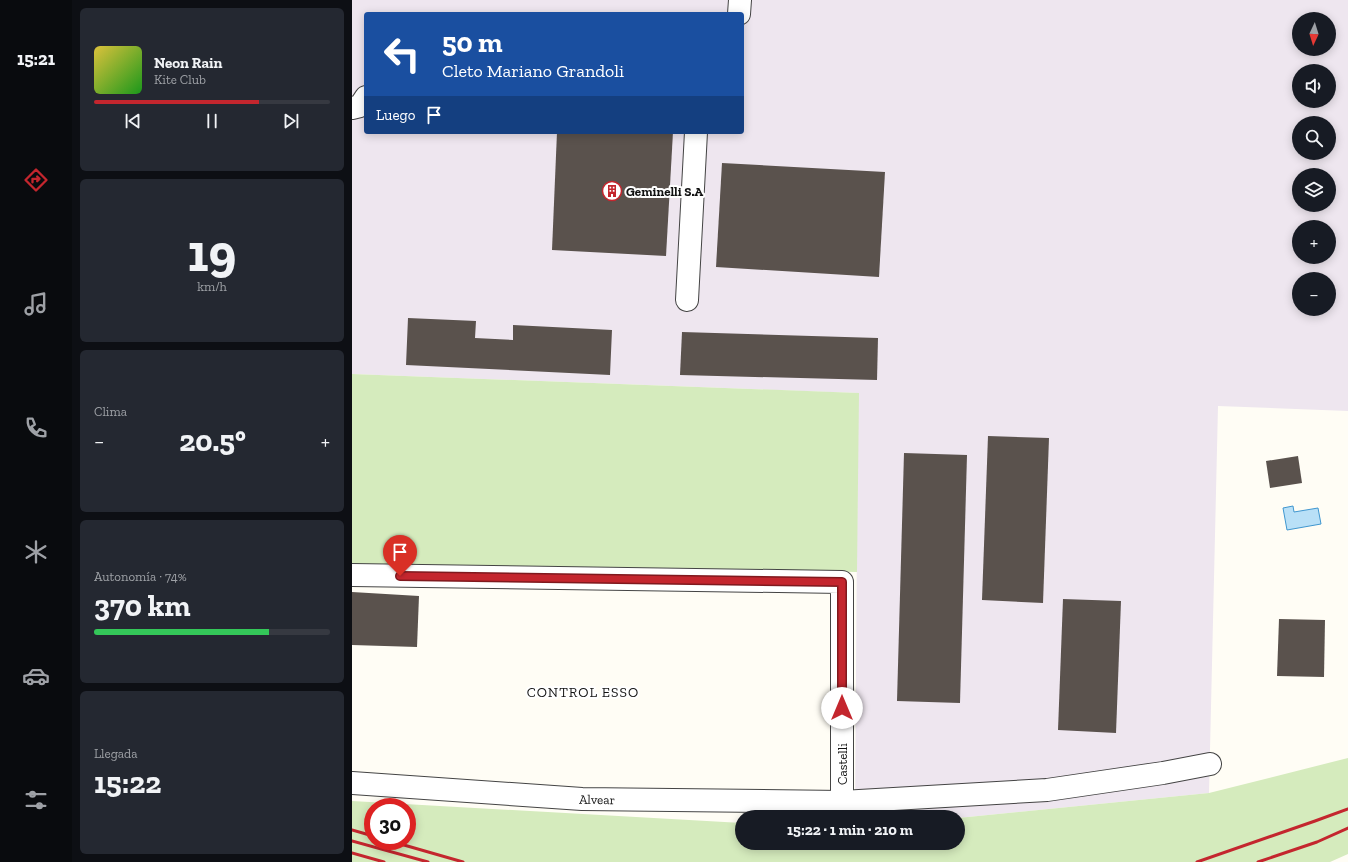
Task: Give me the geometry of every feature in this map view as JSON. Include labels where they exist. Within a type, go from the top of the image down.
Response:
[{"type":"street","points":[[739,12],[740,0]]},
{"type":"street","points":[[352,108],[360,106],[364,100]]},
{"type":"street","points":[[687,300],[696,134]]},
{"type":"street","name":"Castelli","points":[[352,575],[842,582],[842,802]]},
{"type":"street","name":"Alvear","points":[[352,783],[582,799],[842,802],[1048,790],[1163,773],[1210,764]]},
{"type":"shaded area","points":[[352,0],[1348,0],[1348,411],[1218,406],[1209,793],[965,817],[965,810],[855,810],[858,393],[352,374]]},
{"type":"green space","points":[[352,374],[859,393],[857,572],[352,564]]},
{"type":"green space","points":[[1348,758],[1348,854],[1330,862],[352,862],[352,801],[364,802],[364,850],[416,850],[416,805],[735,823],[735,850],[965,850],[965,817],[1209,793]]},
{"type":"water","points":[[1293,506],[1294,512],[1318,508],[1321,524],[1287,530],[1283,508]]},
{"type":"building","name":"Geminelli S.A","points":[[557,134],[673,134],[666,256],[552,250]]},
{"type":"building","points":[[722,163],[885,172],[879,277],[716,267]]},
{"type":"building","points":[[408,318],[476,321],[475,338],[513,340],[513,325],[612,330],[610,375],[406,365]]},
{"type":"building","points":[[682,332],[878,338],[877,380],[680,375]]},
{"type":"building","points":[[988,436],[1049,438],[1043,603],[982,600]]},
{"type":"building","points":[[904,453],[967,455],[960,703],[897,701]]},
{"type":"building","points":[[1298,456],[1302,483],[1270,488],[1266,461]]},
{"type":"building","points":[[352,592],[419,596],[417,647],[352,645]]},
{"type":"building","points":[[1063,599],[1121,601],[1116,733],[1058,730]]},
{"type":"building","points":[[1279,619],[1325,620],[1324,677],[1277,676]]},
{"type":"railway","points":[[1197,862],[1348,809]]},
{"type":"railway","points":[[1258,862],[1317,842],[1348,828]]},
{"type":"railway","points":[[352,830],[364,833]]},
{"type":"railway","points":[[352,841],[428,862]]},
{"type":"railway","points":[[416,848],[463,862]]},
{"type":"railway","points":[[352,853],[384,862]]},
{"type":"place","name":"Geminelli S.A","points":[[612,191]]},
{"type":"district","name":"CONTROL ESSO","points":[[583,692]]},
{"type":"route","points":[[400,576],[842,582],[842,708]]}]
